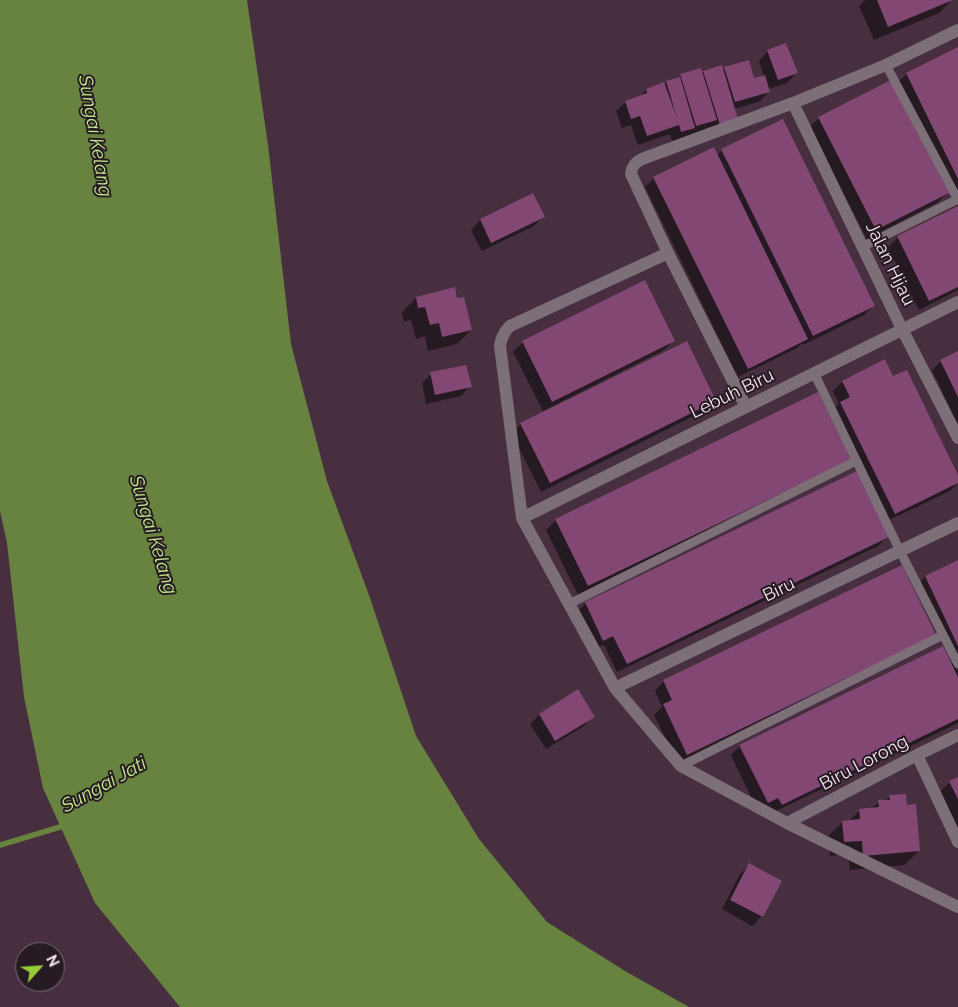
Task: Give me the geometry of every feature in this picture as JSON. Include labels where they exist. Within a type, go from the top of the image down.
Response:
[{"type":"street","points":[[746,407],[668,253],[631,174],[632,167],[636,162],[793,103],[886,65],[958,30]]},
{"type":"street","name":"Jalan Hijau","points":[[793,103],[902,329],[958,438]]},
{"type":"street","points":[[668,253],[510,326],[501,337],[500,346],[522,518],[615,688],[680,766],[787,823],[958,907]]},
{"type":"street","name":"Lebuh Biru","points":[[522,518],[958,302]]},
{"type":"street","name":"Biru","points":[[615,688],[958,523]]},
{"type":"street","name":"Biru Lorong","points":[[787,823],[958,735]]},
{"type":"street","points":[[917,755],[958,842]]},
{"type":"lane","points":[[862,247],[958,200],[886,65]]},
{"type":"lane","points":[[814,373],[900,551],[958,664]]},
{"type":"lane","points":[[569,604],[856,462]]},
{"type":"lane","points":[[680,766],[944,635]]},
{"type":"water","name":"Sungai Kelang","points":[[0,0],[247,0],[268,145],[291,344],[327,481],[370,598],[416,736],[479,839],[547,922],[625,971],[689,1007],[180,1007],[95,903],[43,788],[24,697],[7,543],[0,511]]},
{"type":"building","points":[[877,0],[953,0],[888,27]]},
{"type":"building","points":[[786,43],[798,73],[778,80],[767,50]]},
{"type":"building","points":[[958,47],[958,179],[906,73]]},
{"type":"building","points":[[749,60],[754,78],[765,75],[770,92],[735,102],[724,67]]},
{"type":"building","points":[[722,65],[738,119],[720,125],[703,71]]},
{"type":"building","points":[[701,68],[717,120],[696,126],[680,74]]},
{"type":"building","points":[[680,77],[695,128],[681,132],[679,125],[647,136],[640,116],[631,119],[625,101],[647,93],[646,89],[664,82],[677,118],[666,81]]},
{"type":"building","points":[[891,80],[949,193],[876,230],[818,117]]},
{"type":"building","points":[[783,119],[875,306],[813,336],[721,149]]},
{"type":"building","points":[[714,147],[808,339],[748,369],[653,177]]},
{"type":"building","points":[[533,193],[545,217],[491,243],[480,219]]},
{"type":"building","points":[[958,206],[958,287],[929,301],[897,236]]},
{"type":"building","points":[[645,280],[675,341],[552,402],[522,341]]},
{"type":"building","points":[[455,287],[457,298],[464,297],[472,330],[442,337],[439,323],[430,325],[425,307],[418,308],[416,297]]},
{"type":"building","points":[[687,341],[716,401],[550,483],[520,423]]},
{"type":"building","points":[[958,351],[958,397],[940,360]]},
{"type":"building","points":[[885,359],[893,376],[907,370],[958,475],[958,483],[895,514],[840,402],[850,397],[842,381]]},
{"type":"building","points":[[466,365],[472,387],[435,395],[430,372]]},
{"type":"building","points":[[818,392],[851,460],[588,586],[555,519]]},
{"type":"building","points":[[857,471],[889,537],[627,664],[613,636],[603,641],[585,602]]},
{"type":"building","points":[[958,560],[958,646],[925,576]]},
{"type":"building","points":[[902,565],[936,635],[687,755],[663,704],[672,700],[663,680]]},
{"type":"building","points":[[943,646],[958,677],[958,719],[782,805],[778,798],[768,803],[739,745]]},
{"type":"building","points":[[578,689],[595,717],[555,741],[539,714]]},
{"type":"building","points":[[958,777],[958,799],[949,781]]},
{"type":"building","points":[[906,794],[907,805],[916,804],[920,851],[863,856],[862,841],[844,842],[842,821],[860,819],[859,809],[879,807],[878,800],[890,800],[889,795]]},
{"type":"building","points":[[749,863],[782,881],[763,917],[730,900]]},
{"type":"waterway","name":"Sungai Jati","points":[[0,845],[60,827],[67,823]]}]
